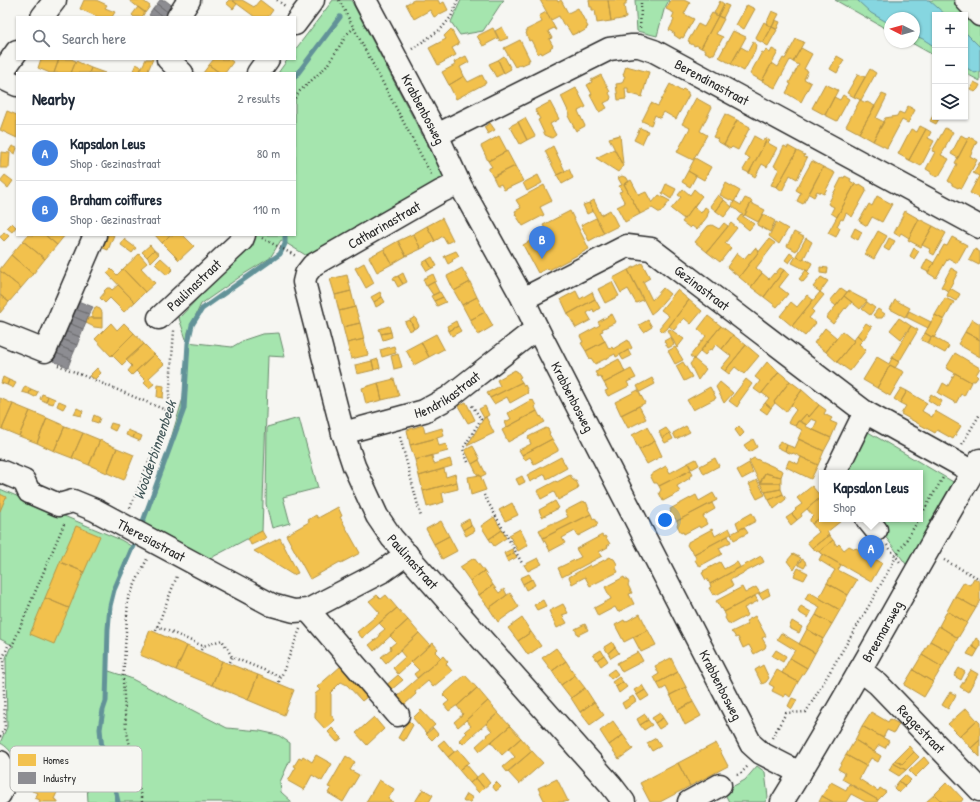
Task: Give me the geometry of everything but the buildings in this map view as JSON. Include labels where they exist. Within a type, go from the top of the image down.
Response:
[{"type":"street","points":[[179,16],[190,0]]},
{"type":"street","points":[[296,23],[313,0]]},
{"type":"street","name":"Krabbenbosweg","points":[[365,0],[437,135],[449,188],[523,299],[747,737],[751,744],[762,753],[800,773]]},
{"type":"street","points":[[966,0],[980,15]]},
{"type":"street","name":"Berendinastraat","points":[[437,135],[609,49],[639,46],[661,54],[980,227]]},
{"type":"street","points":[[16,52],[0,76],[16,84]]},
{"type":"street","points":[[169,60],[181,72]]},
{"type":"street","points":[[259,72],[267,60]]},
{"type":"street","name":"Catharinastraat","points":[[311,268],[449,188]]},
{"type":"street","points":[[0,333],[45,351],[95,236]]},
{"type":"street","name":"Paulinastraat","points":[[159,318],[242,240],[244,236]]},
{"type":"street","name":"Gezinastraat","points":[[523,299],[627,246],[650,249],[865,412],[976,466]]},
{"type":"street","name":"Paulinastraat","points":[[311,268],[306,274],[304,282],[343,433],[354,466],[377,516],[392,538],[611,785],[624,802]]},
{"type":"street","name":"Hendrikastraat","points":[[343,433],[424,411],[448,398],[537,328]]},
{"type":"street","points":[[836,470],[865,412]]},
{"type":"street","name":"Breemarsweg","points":[[782,802],[860,670],[976,466]]},
{"type":"street","name":"Theresiastraat","points":[[0,471],[24,481],[29,492],[60,505],[73,501],[95,510],[272,605],[294,611],[308,610],[383,571],[407,554]]},
{"type":"street","points":[[308,610],[398,715]]},
{"type":"street","name":"Reggestraat","points":[[860,670],[878,684],[980,790]]},
{"type":"street","points":[[0,762],[6,774],[0,794]]},
{"type":"street","points":[[689,802],[720,785]]},
{"type":"path","points":[[339,0],[449,188]]},
{"type":"path","points":[[396,59],[441,29],[451,17],[458,0]]},
{"type":"path","points":[[639,46],[641,0]]},
{"type":"path","points":[[296,97],[326,67],[347,34],[354,28]]},
{"type":"path","points":[[268,241],[289,252]]},
{"type":"path","points":[[123,525],[168,415],[176,302]]},
{"type":"path","points":[[45,351],[48,361],[168,411]]},
{"type":"path","points":[[460,388],[481,419],[463,449],[468,462]]},
{"type":"path","points":[[396,419],[421,517]]},
{"type":"path","points":[[484,495],[523,565]]},
{"type":"path","points":[[0,737],[5,727],[3,658],[8,646],[13,644],[73,501]]},
{"type":"path","points":[[720,785],[741,773],[762,753],[786,713],[806,712],[917,522]]},
{"type":"path","points":[[871,525],[912,578]]},
{"type":"path","points":[[130,746],[126,728],[123,681],[128,599],[156,542]]},
{"type":"path","points":[[927,552],[980,579]]},
{"type":"path","points":[[180,570],[157,628],[203,646],[222,640],[232,657],[281,677]]},
{"type":"path","points":[[279,682],[308,610]]},
{"type":"path","points":[[201,650],[203,646]]},
{"type":"path","points":[[230,662],[232,657]]},
{"type":"path","points":[[140,792],[142,802]]},
{"type":"green space","points":[[333,0],[351,0],[446,180],[312,259],[281,240],[270,258],[201,304],[188,332],[187,342],[179,318],[251,242],[253,236],[296,236],[296,72],[279,72],[287,60],[296,60],[296,49]]},
{"type":"green space","points":[[461,0],[504,0],[483,31],[460,35],[451,22]]},
{"type":"green space","points":[[635,0],[669,0],[664,10],[657,36],[637,31]]},
{"type":"green space","points":[[835,0],[980,0],[980,81],[968,75],[968,12],[932,12],[932,54],[920,48],[920,12],[884,12],[884,28]]},
{"type":"green space","points":[[279,333],[285,357],[268,356],[262,531],[209,559],[143,523],[167,452],[183,398],[187,342],[232,347],[244,340],[262,334]]},
{"type":"green space","points":[[299,418],[318,488],[283,497],[290,523],[272,528],[266,504],[267,427]]},
{"type":"green space","points":[[863,429],[955,483],[909,568],[874,522],[923,522],[923,470],[842,470]]},
{"type":"green space","points":[[0,489],[121,540],[131,546],[112,593],[106,670],[130,678],[227,728],[260,731],[278,735],[290,743],[290,760],[280,782],[281,792],[292,802],[88,802],[87,792],[142,792],[142,746],[10,746],[10,751],[7,747],[0,743],[7,727],[6,658],[10,648],[14,646],[0,639]]},
{"type":"green space","points":[[757,766],[765,772],[768,797],[765,802],[729,802],[725,794],[726,790],[745,780]]},
{"type":"water","points":[[857,0],[929,0],[943,12],[932,12],[932,45],[920,38],[920,12],[884,12],[884,21],[871,13]]},
{"type":"water","points":[[968,35],[980,47],[980,71],[975,73],[968,69]]},
{"type":"waterway","name":"Woolderbinnenbeek","points":[[296,76],[340,17]]},
{"type":"waterway","name":"Woolderbinnenbeek","points":[[142,524],[184,409],[188,343],[192,325],[202,309],[280,254],[285,244],[285,236]]},
{"type":"waterway","name":"Woolderbinnenbeek","points":[[102,746],[100,729],[106,701],[110,606],[114,590],[133,546]]},
{"type":"waterway","name":"Woolderbinnenbeek","points":[[116,792],[118,802]]},
{"type":"place","name":"Braham coiffures","points":[[542,259]]},
{"type":"place","name":"Kapsalon Leus","points":[[871,568]]}]
